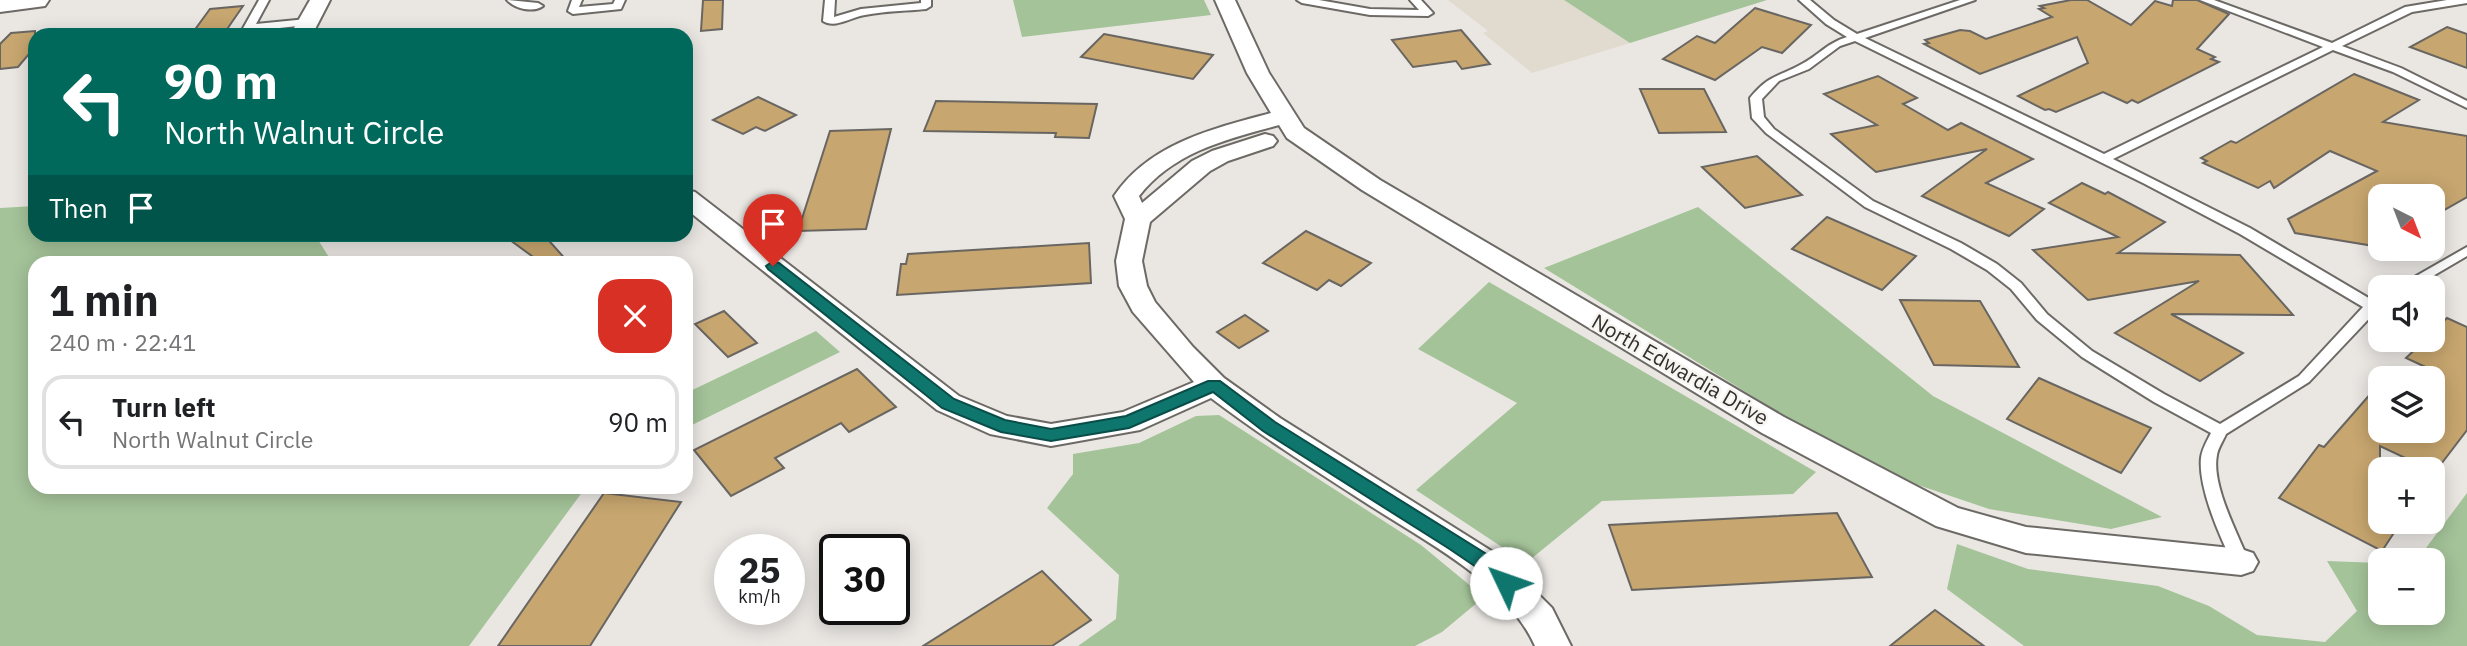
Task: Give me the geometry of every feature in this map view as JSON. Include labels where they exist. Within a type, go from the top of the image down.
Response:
[{"type":"main road","points":[[0,4],[34,0]]},
{"type":"street","points":[[305,28],[320,0]]},
{"type":"street","name":"North Edwardia Drive","points":[[1225,0],[1258,73],[1289,125],[1371,185],[1804,443],[1948,517],[2026,540],[2241,562]]},
{"type":"street","points":[[1289,125],[1202,166],[1138,219],[1129,261],[1143,306],[1183,354],[1214,385],[1269,426],[1489,566],[1540,618],[1553,646]]},
{"type":"street","points":[[693,203],[948,403],[1001,426],[1051,435],[1129,422],[1214,385]]},
{"type":"lane","points":[[249,28],[264,0]]},
{"type":"lane","points":[[512,0],[517,5],[538,6]]},
{"type":"lane","points":[[577,0],[573,11],[617,7],[620,0]]},
{"type":"lane","points":[[830,0],[828,21],[844,19],[861,6],[926,6],[926,0]]},
{"type":"lane","points":[[1302,0],[1370,12],[1428,13],[1415,0]]},
{"type":"lane","points":[[1804,0],[1829,22],[1855,37],[2245,231],[2368,299]]},
{"type":"lane","points":[[1970,0],[1836,44],[1805,67],[1775,79],[1765,87],[1756,98],[1758,118],[1770,131],[1869,204],[1956,246],[1992,267],[2016,286],[2042,317],[2087,354],[2220,431]]},
{"type":"lane","points":[[2205,0],[2333,45],[2429,84],[2467,105]]},
{"type":"lane","points":[[2103,159],[2409,9],[2466,0]]},
{"type":"lane","points":[[2425,275],[2467,251]]},
{"type":"lane","points":[[2241,562],[2223,519],[2210,475],[2208,457],[2220,431],[2304,379],[2368,311]]},
{"type":"shaded area","points":[[1448,0],[1564,0],[1630,43],[1532,73],[1483,33],[1488,31]]},
{"type":"green space","points":[[1013,0],[1204,0],[1211,15],[1022,37]]},
{"type":"green space","points":[[1564,0],[1767,0],[1630,43]]},
{"type":"green space","points":[[28,206],[28,242],[319,242],[328,256],[28,256],[28,494],[581,494],[469,646],[0,646],[0,208]]},
{"type":"green space","points":[[1698,207],[1933,396],[2162,517],[2111,529],[1989,509],[1918,485],[1801,426],[1544,268]]},
{"type":"green space","points":[[1489,282],[1816,472],[1793,494],[1602,501],[1526,563],[1416,490],[1517,403],[1418,349]]},
{"type":"green space","points":[[816,331],[840,352],[693,425],[693,390]]},
{"type":"green space","points":[[1219,415],[1421,545],[1484,597],[1442,632],[1415,646],[1078,646],[1116,619],[1119,575],[1047,508],[1073,474],[1073,454],[1139,443],[1196,416]]},
{"type":"green space","points":[[2467,493],[2467,646],[2024,646],[1947,589],[1957,544],[2028,569],[2158,586],[2209,606],[2257,635],[2325,642],[2357,611],[2327,561],[2368,563],[2368,625],[2445,625],[2445,548],[2426,548],[2436,534],[2445,534],[2445,522]]},
{"type":"building","points":[[703,0],[723,0],[722,29],[701,31]]},
{"type":"building","points":[[2087,0],[2131,25],[2155,1],[2172,6],[2173,0],[2197,0],[2229,14],[2197,49],[2215,57],[2211,59],[2219,62],[2138,103],[2132,100],[2127,103],[2103,92],[2056,112],[2045,110],[2018,96],[2088,63],[2077,37],[1980,74],[1924,44],[1929,43],[1925,40],[1960,30],[1970,31],[1986,39],[2052,17],[2039,9],[2044,8],[2040,6]]},
{"type":"building","points":[[243,6],[228,28],[196,28],[210,9]]},
{"type":"building","points":[[1755,8],[1811,25],[1782,53],[1762,47],[1715,80],[1663,59],[1697,36],[1715,43]]},
{"type":"building","points":[[2447,27],[2467,34],[2467,68],[2410,47]]},
{"type":"building","points":[[1461,30],[1490,64],[1462,69],[1456,61],[1413,67],[1392,40]]},
{"type":"building","points":[[28,32],[28,55],[18,67],[0,69],[0,44],[11,33]]},
{"type":"building","points":[[1104,34],[1213,55],[1193,79],[1081,57]]},
{"type":"building","points":[[2354,74],[2419,100],[2383,122],[2467,136],[2467,197],[2445,210],[2445,184],[2368,184],[2368,245],[2295,233],[2288,219],[2377,171],[2330,151],[2274,188],[2270,181],[2258,188],[2203,163],[2207,161],[2201,158],[2231,141],[2236,143]]},
{"type":"building","points":[[1878,76],[1917,98],[1903,104],[1948,130],[1961,123],[2033,159],[1986,183],[2044,209],[2009,236],[1922,196],[1987,149],[1876,172],[1831,134],[1877,125],[1824,94]]},
{"type":"building","points":[[1640,89],[1704,89],[1726,132],[1659,133]]},
{"type":"building","points":[[758,97],[796,115],[765,131],[756,127],[743,134],[713,120]]},
{"type":"building","points":[[936,101],[1097,104],[1089,138],[1055,137],[1056,133],[924,131]]},
{"type":"building","points":[[891,129],[866,229],[798,231],[830,131]]},
{"type":"building","points":[[1757,156],[1802,195],[1745,208],[1702,167]]},
{"type":"building","points":[[2082,183],[2105,194],[2108,192],[2165,222],[2118,253],[2240,255],[2293,315],[2171,314],[2243,353],[2200,381],[2115,333],[2199,281],[2088,300],[2033,250],[2118,237],[2049,203]]},
{"type":"building","points":[[1827,217],[1916,256],[1882,290],[1792,249]]},
{"type":"building","points":[[1306,231],[1371,263],[1341,286],[1329,280],[1317,290],[1263,263]]},
{"type":"building","points":[[513,242],[550,242],[563,256],[532,256]]},
{"type":"building","points":[[1089,243],[1091,283],[897,295],[901,264],[906,264],[908,254]]},
{"type":"building","points":[[1900,300],[1980,301],[2019,367],[1934,365]]},
{"type":"building","points":[[724,311],[757,343],[728,357],[695,324]]},
{"type":"building","points":[[1245,315],[1268,331],[1239,348],[1217,332]]},
{"type":"building","points":[[2447,318],[2467,327],[2467,430],[2445,459],[2403,457],[2380,446],[2380,457],[2368,457],[2368,534],[2393,534],[2384,548],[2376,548],[2279,498],[2319,445],[2324,447],[2368,397],[2368,443],[2445,443],[2445,366],[2423,366],[2406,358],[2412,352],[2445,352]]},
{"type":"building","points":[[857,369],[896,407],[849,432],[841,423],[775,458],[784,468],[731,496],[694,450]]},
{"type":"building","points":[[2039,378],[2151,428],[2121,473],[2007,419]]},
{"type":"building","points":[[603,494],[681,502],[590,646],[498,646]]},
{"type":"building","points":[[1837,513],[1872,577],[1632,590],[1609,525]]},
{"type":"building","points":[[1042,571],[1091,620],[1052,646],[923,646]]},
{"type":"building","points":[[1935,610],[1984,646],[1890,646]]},
{"type":"route","points":[[773,266],[948,403],[1001,426],[1051,435],[1129,422],[1214,385],[1269,426],[1438,531],[1489,566],[1506,583]]}]
